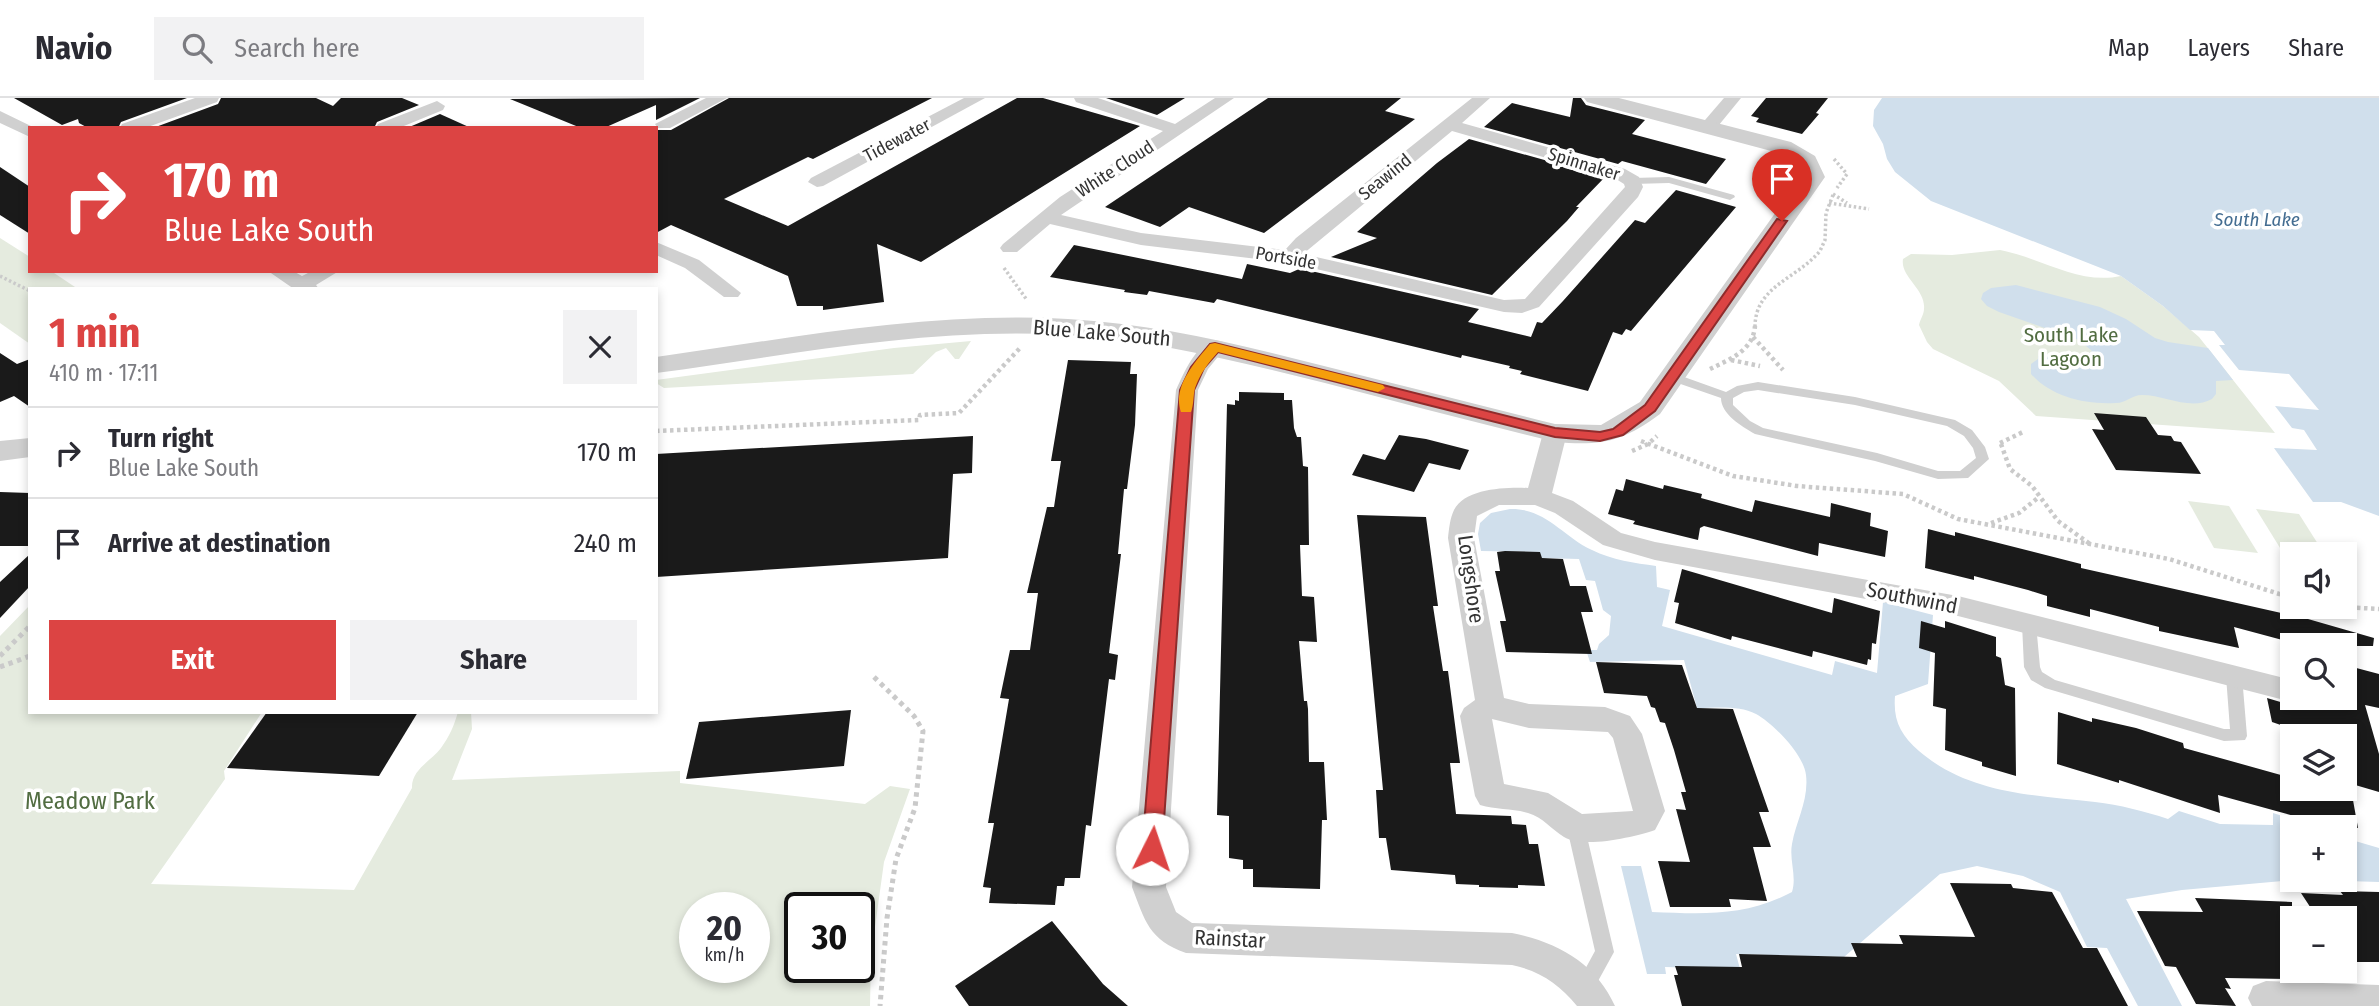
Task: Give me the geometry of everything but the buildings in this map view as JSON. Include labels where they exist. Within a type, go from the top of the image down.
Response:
[{"type":"street","points":[[134,126],[211,98]]},
{"type":"street","points":[[664,124],[719,98]]},
{"type":"street","name":"Tidewater","points":[[817,182],[976,98]]},
{"type":"street","points":[[1082,98],[1175,130]]},
{"type":"street","name":"White Cloud","points":[[1010,248],[1066,201],[1226,98]]},
{"type":"street","name":"Seawind","points":[[1290,257],[1303,242],[1482,98]]},
{"type":"street","points":[[1594,98],[1783,147],[1808,162],[1813,169],[1813,177],[1650,408],[1618,432]]},
{"type":"street","points":[[1708,127],[1733,98]]},
{"type":"street","points":[[389,126],[437,106]]},
{"type":"street","points":[[0,116],[28,131]]},
{"type":"street","name":"Spinnaker","points":[[1450,125],[1619,173],[1633,181],[1631,192],[1532,303],[1522,307]]},
{"type":"street","name":"Portside","points":[[1048,218],[1141,239],[1290,257],[1489,303],[1522,307]]},
{"type":"street","points":[[658,249],[692,264],[731,293]]},
{"type":"street","points":[[281,273],[305,287],[326,273]]},
{"type":"street","name":"Blue Lake South","points":[[658,365],[924,330],[992,327],[1102,329],[1215,347],[1555,433],[1600,436],[1618,432]]},
{"type":"street","name":"Rainstar","points":[[1215,347],[1198,367],[1187,390],[1149,887],[1163,922],[1186,938],[1512,949],[1534,952],[1553,961],[1591,996]]},
{"type":"street","points":[[1538,497],[1555,433]]},
{"type":"street","points":[[0,451],[28,447]]},
{"type":"street","name":"Longshore","points":[[1490,704],[1461,538],[1465,512],[1489,498],[1512,495],[1538,497]]},
{"type":"street","name":"Southwind","points":[[1538,497],[1564,507],[1612,539],[1656,551],[1958,606],[2280,688]]},
{"type":"street","points":[[1490,704],[1508,713],[1529,716],[1605,719],[1619,724],[1627,734],[1649,811],[1644,821],[1631,825],[1576,828],[1554,807],[1525,796],[1491,796],[1475,716],[1490,704]]},
{"type":"street","points":[[2266,999],[2379,1002]]},
{"type":"lane","points":[[1633,181],[1669,180],[1730,197]]},
{"type":"lane","points":[[1672,377],[1727,396],[1741,388],[1771,386],[1924,416],[1951,424],[1968,433],[1979,447],[1983,459],[1963,475],[1938,475],[1877,457],[1759,431],[1746,424],[1727,406],[1727,396]]},
{"type":"lane","points":[[2029,624],[2032,667],[2036,676],[2050,684],[2224,735],[2239,736],[2234,676]]},
{"type":"lane","points":[[1576,828],[1605,952],[1591,996]]},
{"type":"path","points":[[1833,194],[1849,204]]},
{"type":"path","points":[[1829,203],[1869,209]]},
{"type":"path","points":[[1004,268],[1006,275],[1023,289],[1027,300]]},
{"type":"path","points":[[0,276],[28,290]]},
{"type":"path","points":[[1753,337],[1783,371]]},
{"type":"path","points":[[658,431],[919,420],[920,415],[958,413],[1030,338]]},
{"type":"path","points":[[2000,443],[2025,431]]},
{"type":"path","points":[[1618,432],[1692,463],[1733,476],[1797,486],[1903,494],[1958,519],[2169,559],[2280,594]]},
{"type":"path","points":[[1990,524],[2019,513],[2039,497]]},
{"type":"path","points":[[2357,608],[2379,609]]},
{"type":"path","points":[[0,656],[28,628]]},
{"type":"path","points":[[0,667],[28,657]]},
{"type":"path","points":[[874,677],[914,716],[923,731],[915,808],[896,859],[880,1006]]},
{"type":"green space","points":[[0,238],[28,256],[28,273],[54,273],[75,287],[28,287],[28,343],[0,323]]},
{"type":"green space","name":"South Lake Lagoon","points":[[2000,250],[2075,274],[2105,278],[2121,276],[2163,306],[2199,337],[2275,433],[2036,416],[1999,381],[1933,349],[1919,325],[1924,302],[1905,272],[1903,259],[1911,254],[1952,255]]},
{"type":"green space","points":[[971,341],[959,359],[955,359],[946,348],[936,352],[913,374],[664,388],[658,384],[658,380],[894,348]]},
{"type":"green space","points":[[2188,501],[2229,506],[2258,553],[2214,548]]},
{"type":"green space","points":[[2256,509],[2299,514],[2317,542],[2280,542],[2280,548]]},
{"type":"green space","name":"Meadow Park","points":[[28,607],[28,714],[261,714],[224,771],[225,779],[151,884],[354,890],[412,788],[415,776],[444,744],[457,714],[471,714],[472,729],[452,780],[680,771],[680,783],[865,804],[890,786],[910,789],[884,862],[875,927],[875,892],[784,892],[784,983],[870,983],[870,1006],[0,1006],[0,636]]},
{"type":"water","name":"South Lake","points":[[1882,98],[2379,98],[2379,516],[2341,502],[2313,502],[2274,448],[2317,450],[2304,430],[2292,428],[2275,406],[2319,410],[2289,374],[2239,370],[2219,345],[2225,345],[2214,331],[2190,330],[2163,306],[2121,276],[1931,201],[1895,172],[1887,159],[1883,144],[1873,126],[1874,110]]},
{"type":"water","points":[[2016,285],[2100,307],[2126,319],[2155,338],[2208,348],[2233,380],[2216,381],[2216,394],[2212,399],[2195,403],[2142,395],[2120,403],[2093,403],[2059,394],[2048,389],[2031,374],[2031,364],[2038,356],[2074,358],[2092,351],[2079,340],[1999,312],[1987,306],[1981,299],[1983,293],[1991,288]]},
{"type":"water","points":[[1510,509],[1534,513],[1581,544],[1600,553],[1624,561],[1656,566],[1657,587],[1670,590],[1662,626],[1832,675],[1835,661],[1877,673],[1883,602],[1933,615],[1928,684],[1895,696],[1895,713],[1900,727],[1919,751],[1959,776],[2002,790],[2114,805],[2168,819],[2179,811],[2220,824],[2273,825],[2273,813],[2280,815],[2280,881],[2182,890],[2126,899],[2182,1006],[2138,1006],[2107,948],[2087,947],[2060,892],[2023,876],[1977,866],[1940,874],[1844,957],[1736,954],[1740,969],[1665,967],[1666,974],[1647,974],[1621,866],[1641,866],[1652,912],[1706,913],[1740,910],[1792,892],[1794,880],[1791,850],[1806,793],[1804,767],[1787,741],[1756,714],[1735,708],[1697,708],[1684,660],[1590,662],[1586,650],[1597,650],[1599,644],[1609,635],[1611,616],[1603,610],[1595,581],[1586,580],[1579,559],[1542,558],[1539,552],[1481,551],[1478,534],[1480,523],[1491,513]]},
{"type":"water","points":[[2357,842],[2379,848],[2379,882],[2357,881]]},
{"type":"slow traffic","points":[[1186,409],[1187,390],[1198,367],[1215,347],[1378,388]]},
{"type":"route","points":[[1152,849],[1187,390],[1198,367],[1215,347],[1555,433],[1600,436],[1618,432],[1650,408],[1782,221]]}]
